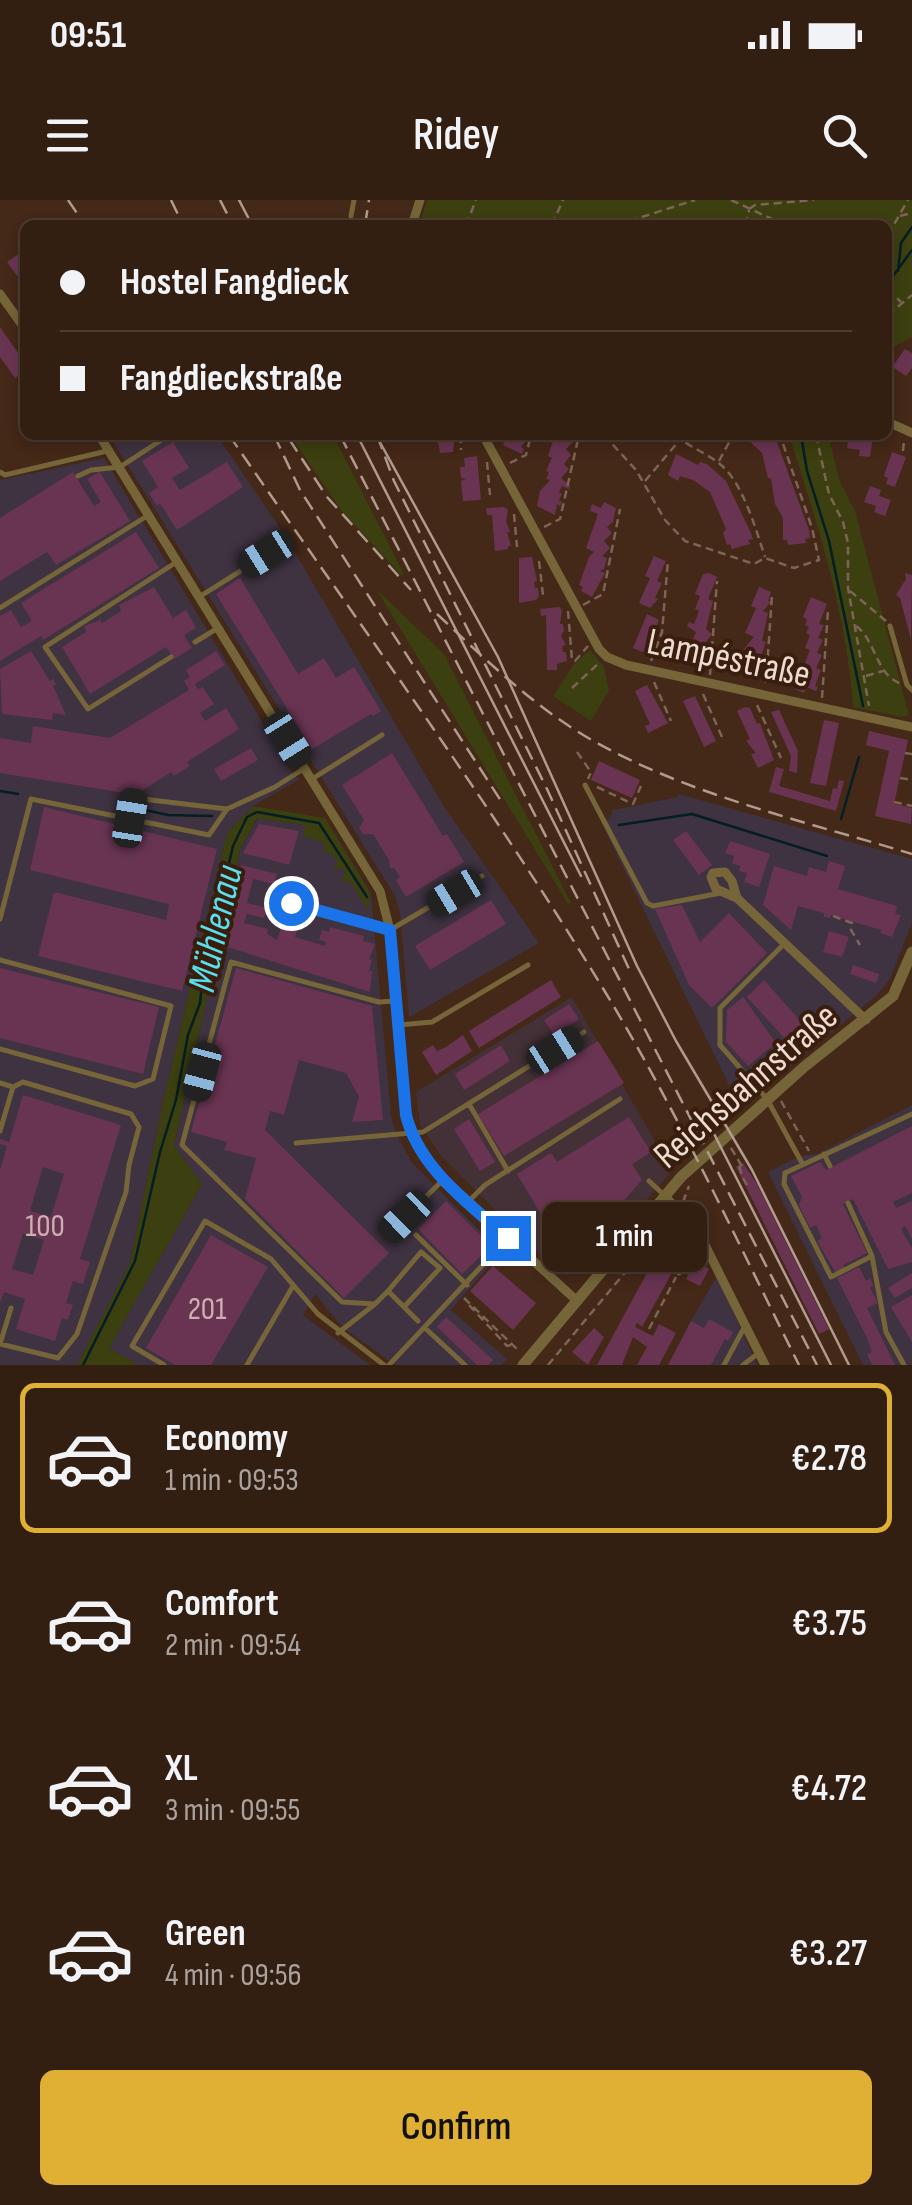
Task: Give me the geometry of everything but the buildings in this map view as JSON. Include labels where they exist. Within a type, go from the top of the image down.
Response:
[{"type":"street","points":[[0,294],[20,323]]},
{"type":"street","points":[[103,440],[380,891],[390,930],[410,1134],[444,1179],[576,1300]]},
{"type":"street","name":"Lampéstraße","points":[[486,440],[607,658],[912,727]]},
{"type":"street","name":"Reichsbahnstraße","points":[[737,898],[729,876],[718,871],[711,878],[721,893],[737,898],[866,1020]]},
{"type":"street","points":[[291,903],[390,930]]},
{"type":"street","name":"Reichsbahnstraße","points":[[522,1358],[664,1195],[724,1137],[893,996],[909,968],[912,952]]},
{"type":"street","points":[[664,1195],[702,1238],[765,1365]]},
{"type":"lane","points":[[351,216],[354,200]]},
{"type":"lane","points":[[78,476],[91,470],[120,467],[161,440]]},
{"type":"lane","points":[[0,472],[5,475],[110,450]]},
{"type":"lane","points":[[0,608],[149,514]]},
{"type":"lane","points":[[199,597],[266,554]]},
{"type":"lane","points":[[171,657],[88,709],[45,647],[178,561]]},
{"type":"lane","points":[[890,626],[910,687]]},
{"type":"lane","points":[[194,642],[218,628]]},
{"type":"lane","points":[[312,779],[382,736]]},
{"type":"lane","points":[[0,919],[31,799],[209,835],[227,809],[305,768]]},
{"type":"lane","points":[[586,784],[647,904],[721,893]]},
{"type":"lane","points":[[130,818],[134,798],[227,809]]},
{"type":"lane","points":[[390,930],[482,876]]},
{"type":"lane","points":[[785,943],[720,1008],[720,1045],[774,1099],[802,1163]]},
{"type":"lane","points":[[0,960],[171,1006],[152,1080],[135,1086],[0,1049]]},
{"type":"lane","points":[[375,1304],[342,1302],[182,1146],[232,962],[379,1002],[396,1001]]},
{"type":"lane","points":[[398,1025],[432,1022],[528,965]]},
{"type":"lane","points":[[296,1142],[423,1132],[584,1032]]},
{"type":"lane","points":[[0,1083],[13,1087],[23,1082],[132,1114],[140,1127],[126,1192],[77,1334],[67,1350],[58,1358],[46,1357],[0,1344],[4,1322],[12,1308]]},
{"type":"lane","points":[[0,1131],[13,1087]]},
{"type":"lane","points":[[468,1202],[485,1185],[620,1099]]},
{"type":"lane","points":[[468,1104],[508,1170]]},
{"type":"lane","points":[[872,1256],[831,1277],[784,1184],[785,1173],[912,1114]]},
{"type":"lane","points":[[824,1154],[830,1166]]},
{"type":"lane","points":[[388,1234],[444,1179]]},
{"type":"lane","points":[[649,1181],[664,1195]]},
{"type":"lane","points":[[848,1202],[872,1256],[886,1332],[904,1365]]},
{"type":"lane","points":[[164,1365],[132,1346],[206,1220],[272,1260],[338,1333],[387,1365],[508,1238]]},
{"type":"lane","points":[[416,1235],[467,1285]]},
{"type":"lane","points":[[598,1237],[615,1253]]},
{"type":"lane","points":[[678,1273],[702,1238]]},
{"type":"lane","points":[[338,1333],[388,1292],[421,1252],[440,1268],[404,1306]]},
{"type":"lane","points":[[247,1365],[292,1286]]},
{"type":"lane","points":[[388,1292],[418,1321]]},
{"type":"lane","points":[[724,1365],[747,1324]]},
{"type":"lane","points":[[425,1328],[466,1365]]},
{"type":"lane","points":[[743,1365],[760,1352]]},
{"type":"path","points":[[662,212],[666,200]]},
{"type":"path","points":[[634,220],[695,200]]},
{"type":"path","points":[[731,200],[775,220]]},
{"type":"path","points":[[747,220],[749,208],[755,204],[814,200]]},
{"type":"path","points":[[892,228],[908,200]]},
{"type":"path","points":[[898,217],[912,214]]},
{"type":"path","points":[[892,293],[900,302]]},
{"type":"path","points":[[892,311],[912,296]]},
{"type":"path","points":[[460,440],[461,450]]},
{"type":"path","points":[[506,464],[526,455],[530,440]]},
{"type":"path","points":[[541,528],[560,519],[578,440]]},
{"type":"path","points":[[608,440],[644,482],[665,520],[685,541],[754,564],[765,558],[794,568],[818,560],[812,528],[782,440]]},
{"type":"path","points":[[644,482],[681,440],[706,454],[738,486],[765,558]]},
{"type":"path","points":[[718,462],[731,440]]},
{"type":"path","points":[[817,440],[829,494],[848,543],[848,588],[870,712]]},
{"type":"path","points":[[706,454],[710,447]]},
{"type":"path","points":[[488,457],[490,496]]},
{"type":"path","points":[[513,508],[517,547]]},
{"type":"path","points":[[582,606],[603,594],[620,509]]},
{"type":"path","points":[[540,554],[542,594]]},
{"type":"path","points":[[650,664],[662,632],[668,560]]},
{"type":"path","points":[[710,677],[716,581]]},
{"type":"path","points":[[848,588],[890,626]]},
{"type":"path","points":[[766,689],[772,595]]},
{"type":"path","points":[[570,608],[572,660],[589,646]]},
{"type":"path","points":[[822,701],[828,610]]},
{"type":"path","points":[[856,626],[865,634],[884,671],[895,683],[910,687]]},
{"type":"path","points":[[572,688],[600,662]]},
{"type":"path","points":[[865,676],[884,671]]},
{"type":"path","points":[[651,676],[671,721]]},
{"type":"path","points":[[700,688],[722,737]]},
{"type":"path","points":[[754,700],[781,758]]},
{"type":"path","points":[[577,752],[591,772],[586,784],[633,804],[641,786]]},
{"type":"path","points":[[905,753],[912,754]]},
{"type":"path","points":[[900,778],[912,780]]},
{"type":"path","points":[[894,802],[910,806]]},
{"type":"path","points":[[832,916],[852,924],[851,930],[860,944]]},
{"type":"path","points":[[774,1099],[814,1158]]},
{"type":"path","points":[[724,1137],[742,1166],[742,1176],[749,1188]]},
{"type":"path","points":[[548,1365],[674,1213]]},
{"type":"path","points":[[649,1329],[678,1273]]},
{"type":"path","points":[[459,1293],[522,1358]]},
{"type":"shaded area","points":[[112,440],[220,440],[284,534],[445,808],[539,943],[409,1017],[400,913],[395,896]]},
{"type":"shaded area","points":[[104,458],[294,775],[300,779],[253,806],[227,834],[162,1106],[130,1263],[77,1365],[0,1365],[0,480]]},
{"type":"shaded area","points":[[679,794],[912,859],[912,923],[890,979],[877,995],[740,1108],[601,822],[609,819],[613,810]]},
{"type":"shaded area","points":[[258,818],[332,829],[371,894],[391,1115],[396,1134],[413,1164],[501,1252],[451,1310],[507,1359],[502,1365],[395,1365],[343,1328],[315,1294],[303,1315],[370,1365],[138,1365],[109,1348],[202,1184],[174,1146],[240,849]]},
{"type":"shaded area","points":[[572,997],[672,1171],[584,1271],[559,1273],[440,1155],[420,1124],[416,1092]]},
{"type":"shaded area","points":[[912,1105],[912,1365],[863,1365],[768,1172],[800,1156],[817,1154]]},
{"type":"shaded area","points":[[717,1276],[757,1365],[668,1365],[691,1321]]},
{"type":"green space","points":[[427,200],[912,200],[912,337],[892,347],[892,220],[421,220]]},
{"type":"green space","points":[[293,440],[336,440],[404,574],[401,575],[341,510]]},
{"type":"green space","points":[[791,440],[829,440],[840,482],[855,511],[909,715],[853,707],[844,638],[820,535]]},
{"type":"green space","points":[[376,589],[444,654],[571,903],[568,904]]},
{"type":"green space","points":[[590,650],[604,667],[609,691],[591,721],[553,696],[574,664]]},
{"type":"green space","points":[[253,806],[325,818],[371,894],[368,910],[351,883],[340,880],[346,875],[341,867],[334,871],[337,861],[323,851],[325,843],[303,836],[305,825],[257,818],[240,849],[174,1146],[202,1184],[109,1348],[138,1365],[77,1365],[130,1263],[162,1106],[227,833]]},
{"type":"waterway","points":[[898,271],[901,243],[912,227]]},
{"type":"waterway","name":"Mühlenau","points":[[892,278],[912,250]]},
{"type":"waterway","name":"Mühlenau","points":[[802,440],[807,471],[829,541],[863,706]]},
{"type":"waterway","name":"Mühlenau","points":[[841,819],[859,757]]},
{"type":"waterway","points":[[0,791],[18,794]]},
{"type":"waterway","points":[[136,808],[168,815],[212,816]]},
{"type":"waterway","name":"Mühlenau","points":[[83,1365],[135,1261],[176,1100],[188,1035],[200,1003],[233,846],[247,817],[257,812],[319,823],[367,897]]},
{"type":"waterway","name":"Mühlenau","points":[[619,825],[692,814],[827,856]]},
{"type":"tram line","points":[[239,200],[249,220]]},
{"type":"tram line","points":[[360,440],[581,876]]},
{"type":"tram line","points":[[379,440],[498,657],[637,966],[752,1170],[849,1365]]},
{"type":"tram line","points":[[703,1112],[831,1365]]},
{"type":"railway","points":[[68,200],[82,220]]},
{"type":"railway","points":[[171,200],[181,220]]},
{"type":"railway","points":[[220,200],[230,220]]},
{"type":"railway","points":[[366,220],[369,200]]},
{"type":"railway","points":[[232,440],[470,782],[607,995],[683,1131],[799,1365]]},
{"type":"railway","points":[[276,440],[300,490],[503,804]]},
{"type":"railway","points":[[290,440],[327,497],[411,590]]},
{"type":"railway","points":[[343,440],[817,1365]]},
{"type":"railway","points":[[379,440],[394,481],[547,789],[629,969]]},
{"type":"railway","points":[[437,614],[554,715],[634,762],[711,793],[912,854]]},
{"type":"route","points":[[291,903],[390,930],[410,1134],[428,1162],[508,1238]]}]
